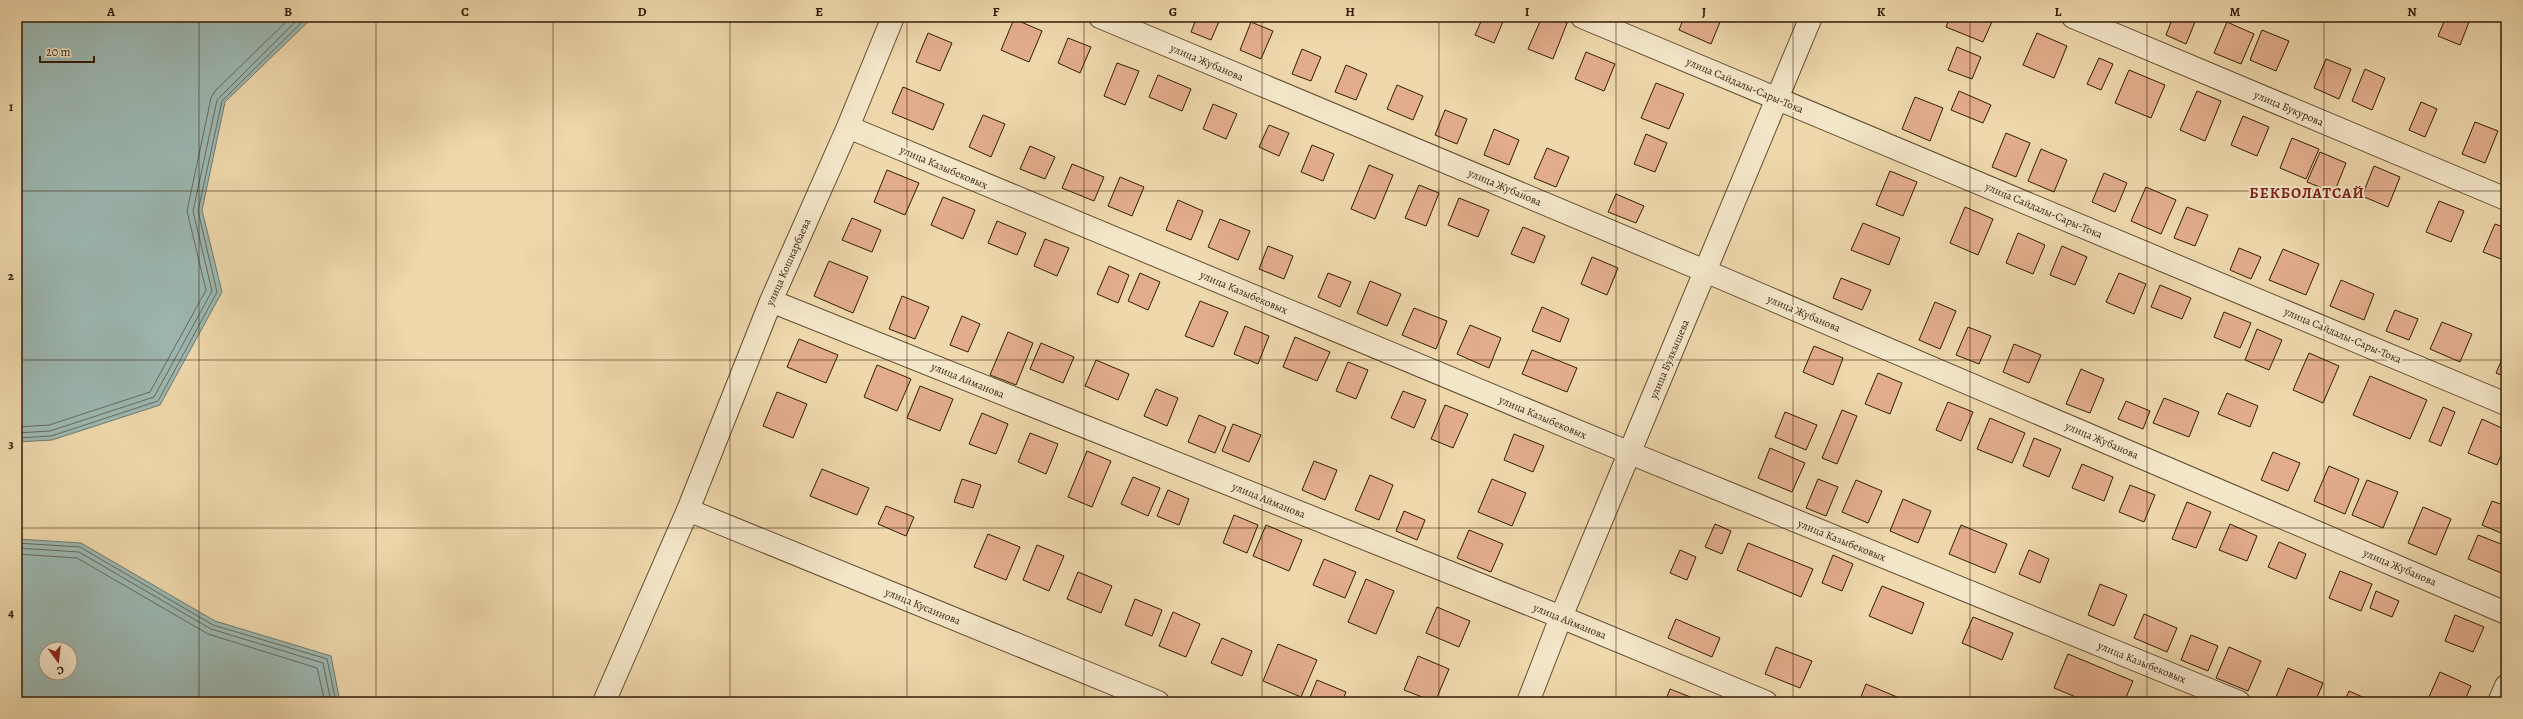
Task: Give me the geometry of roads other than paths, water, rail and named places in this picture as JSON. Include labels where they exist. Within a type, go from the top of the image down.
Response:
[{"type":"street","name":"улица Кошкарбаева","points":[[604,702],[688,510],[771,301],[848,127],[893,17]]},
{"type":"street","name":"улица Жубанова","points":[[1100,17],[1706,271],[2506,613]]},
{"type":"street","name":"улица Сайдалы-Сары-Тока","points":[[1582,17],[2506,404]]},
{"type":"street","name":"улица Булкышева","points":[[1528,702],[1561,617],[1811,17]]},
{"type":"street","name":"улица Букурова","points":[[2073,17],[2506,199]]},
{"type":"street","name":"улица Казыбековых","points":[[848,127],[1630,453],[2239,702]]},
{"type":"street","name":"улица Айманова","points":[[771,301],[1561,617],[1766,702]]},
{"type":"street","name":"улица Кусаинова","points":[[688,510],[1158,702]]},
{"type":"street","points":[[2498,702],[2506,686]]},
{"type":"water","points":[[17,17],[313,17],[225,102],[202,210],[222,292],[160,405],[52,440],[17,442]]},
{"type":"water","points":[[17,539],[81,543],[215,621],[331,656],[340,702],[17,702]]},
{"type":"district","name":"БЕКБОЛАТСАЙ","points":[[2307,193]]}]
